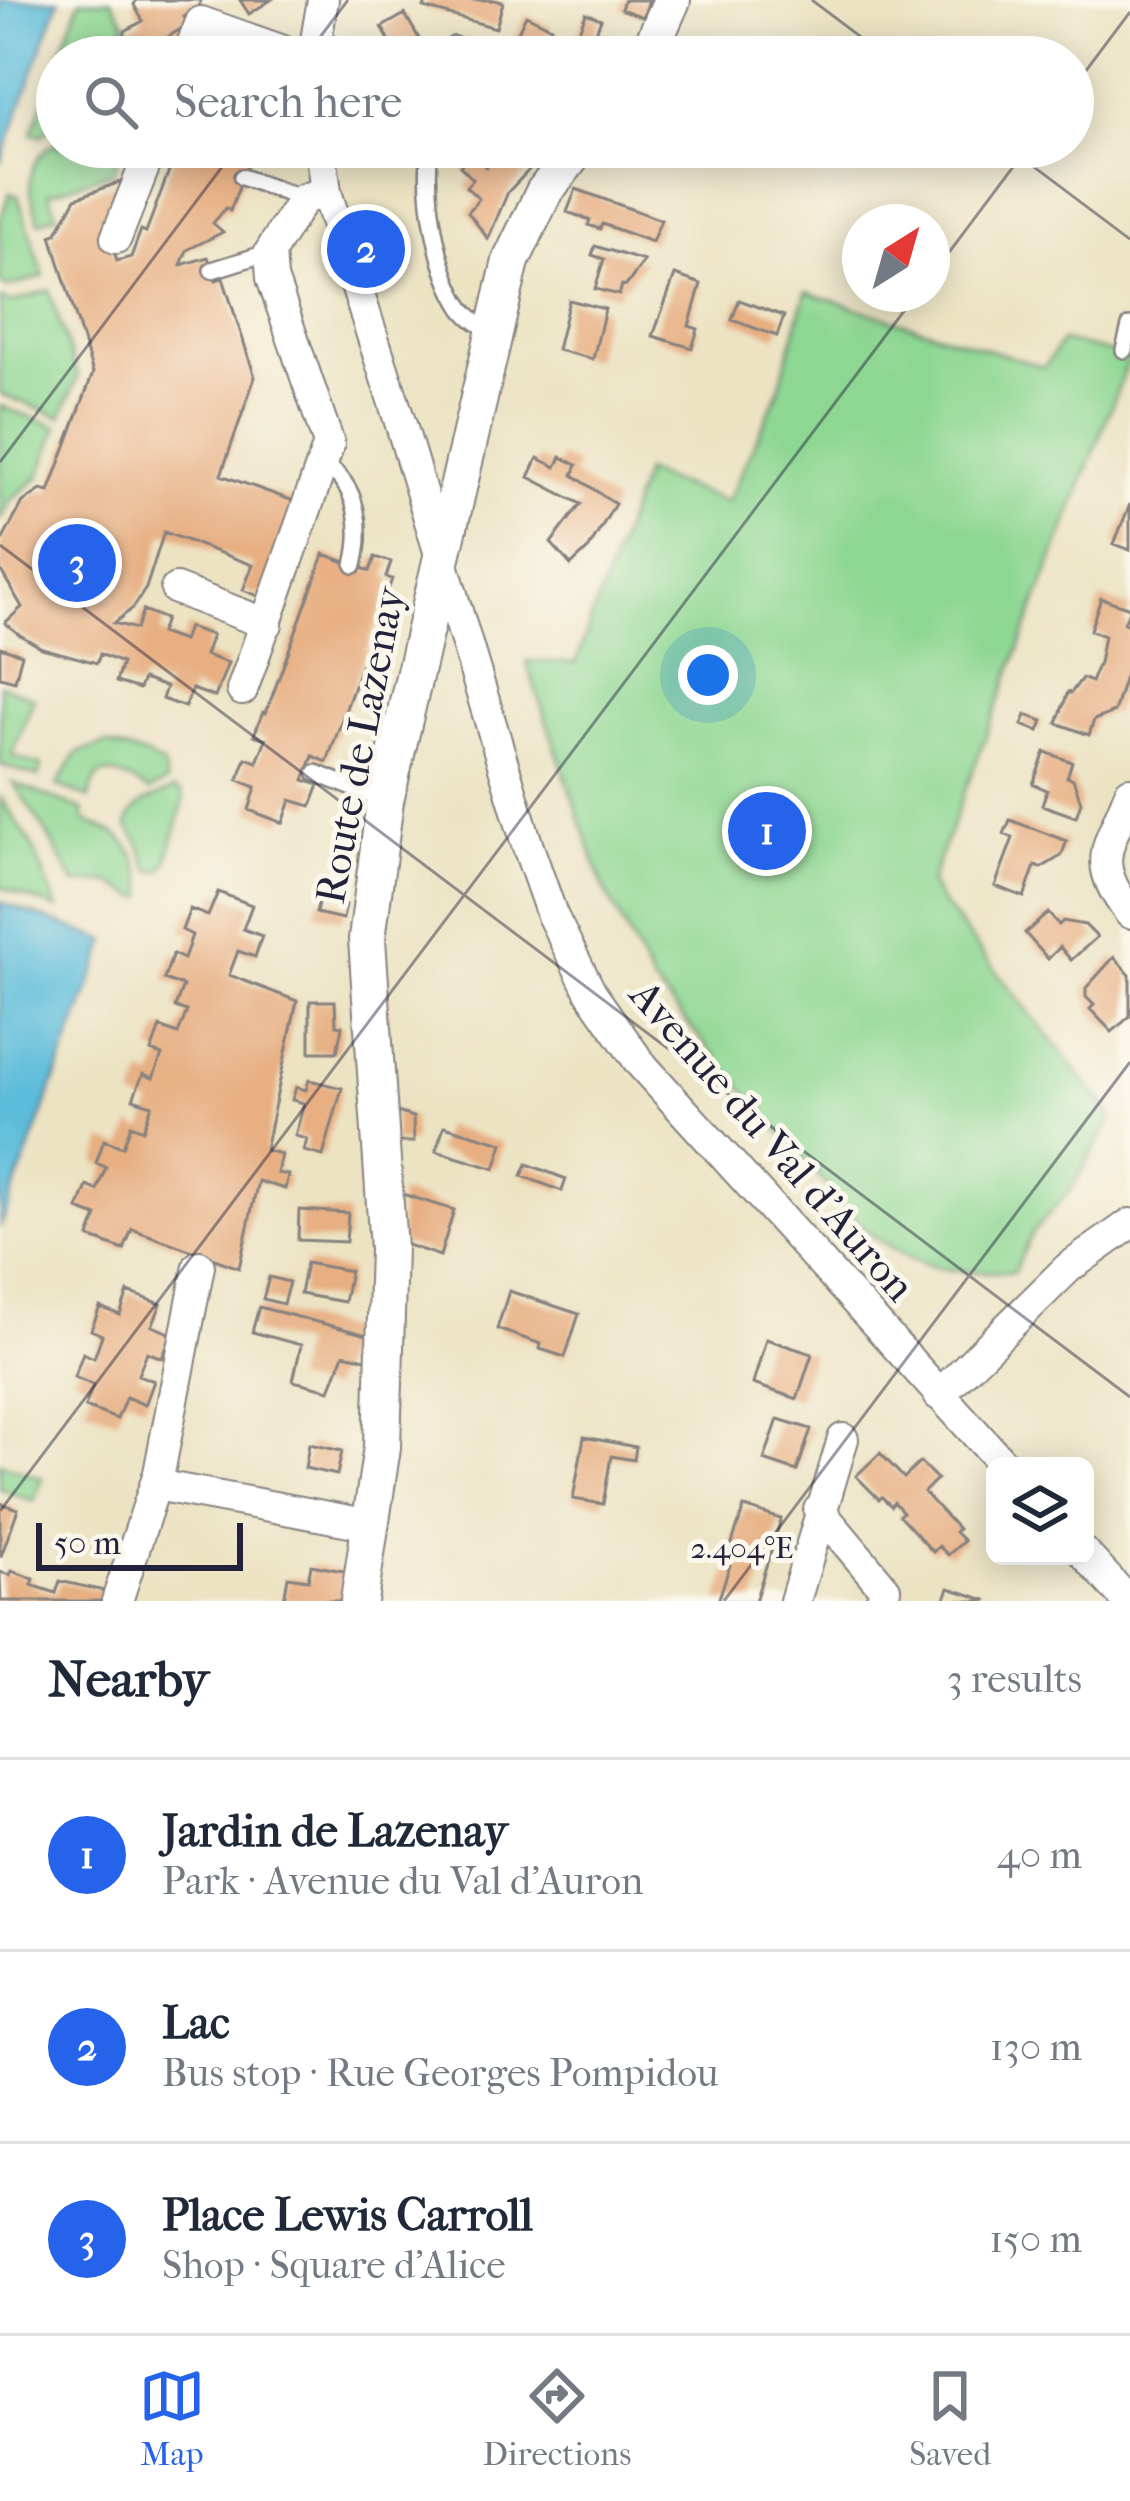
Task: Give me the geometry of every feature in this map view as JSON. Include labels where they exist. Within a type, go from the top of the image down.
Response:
[{"type":"street","points":[[317,36],[323,0]]},
{"type":"street","points":[[656,36],[671,0]]},
{"type":"street","points":[[195,36],[201,22],[241,36]]},
{"type":"street","points":[[116,238],[152,168]]},
{"type":"street","name":"Avenue du Val d'Auron","points":[[317,168],[314,195],[402,428],[527,844],[552,915],[591,993],[640,1063],[997,1457]]},
{"type":"street","name":"Route de Lazenay","points":[[359,1601],[382,1447],[388,1249],[367,940],[385,801],[511,261],[544,192],[563,168]]},
{"type":"street","points":[[242,690],[329,444],[272,278],[270,252],[314,195]]},
{"type":"street","points":[[176,589],[267,624]]},
{"type":"street","points":[[1130,792],[1105,859],[1107,884],[1130,913]]},
{"type":"street","points":[[939,1394],[1068,1268],[1130,1224]]},
{"type":"street","points":[[117,1601],[156,1485],[199,1266]]},
{"type":"street","points":[[795,1601],[843,1439]]},
{"type":"street","points":[[156,1485],[370,1525]]},
{"type":"street","points":[[819,1510],[885,1588],[881,1601]]},
{"type":"street","points":[[1094,1564],[1128,1601]]},
{"type":"lane","points":[[429,168],[438,244],[451,286],[463,310],[493,332]]},
{"type":"lane","points":[[242,177],[314,195]]},
{"type":"lane","points":[[212,270],[270,252]]},
{"type":"lane","points":[[1124,350],[1130,326]]},
{"type":"lane","points":[[324,465],[343,479],[352,500],[359,525],[354,565]]},
{"type":"lane","points":[[316,773],[385,801]]},
{"type":"green space","points":[[80,0],[111,0],[127,26],[110,36],[67,36]]},
{"type":"green space","points":[[36,162],[36,168],[114,168],[49,193],[57,215],[39,222],[32,198]]},
{"type":"green space","points":[[10,193],[18,196],[44,276],[9,287],[0,284],[0,219]]},
{"type":"green space","points":[[49,290],[78,377],[61,417],[0,394],[0,299],[11,303]]},
{"type":"green space","points":[[806,292],[842,303],[842,312],[869,312],[1044,367],[1062,341],[1130,357],[930,883],[1113,1117],[1072,1188],[1032,1233],[1014,1272],[968,1271],[916,1261],[861,1226],[653,983],[603,886],[526,661],[576,663],[644,472],[727,502],[777,395]]},
{"type":"green space","points":[[0,406],[58,427],[39,477],[11,500],[0,521]]},
{"type":"green space","points":[[0,684],[34,698],[12,756],[42,766],[38,777],[0,765]]},
{"type":"green space","points":[[106,744],[147,756],[163,766],[167,782],[149,791],[124,777],[103,774],[94,781],[89,798],[57,786],[77,753]]},
{"type":"green space","points":[[13,783],[83,810],[84,820],[120,838],[136,860],[145,896],[140,898],[108,882],[75,884]]},
{"type":"green space","points":[[174,789],[184,800],[166,865],[152,871],[127,827],[129,819],[144,803]]},
{"type":"green space","points":[[0,797],[31,843],[58,909],[0,887]]},
{"type":"green space","points":[[0,1463],[42,1478],[34,1501],[0,1489]]},
{"type":"water","points":[[0,0],[59,0],[46,36],[36,36],[36,64],[0,164]]},
{"type":"water","points":[[0,902],[107,941],[0,1228]]},
{"type":"building","points":[[136,0],[201,0],[198,9],[184,17],[189,24],[169,36],[124,36],[143,21]]},
{"type":"building","points":[[240,0],[271,0],[249,14]]},
{"type":"building","points":[[427,0],[503,2],[496,28],[424,8]]},
{"type":"building","points":[[624,0],[649,0],[643,17],[621,9]]},
{"type":"building","points":[[586,13],[601,19],[594,36],[577,36]]},
{"type":"building","points":[[405,14],[417,36],[387,36],[382,27]]},
{"type":"building","points":[[526,15],[551,27],[547,36],[516,36]]},
{"type":"building","points":[[170,168],[246,168],[230,211],[226,208],[213,223],[223,232],[187,250],[181,265],[208,257],[216,280],[223,278],[255,377],[221,475],[299,503],[266,599],[243,590],[253,565],[164,532],[146,588],[133,608],[114,623],[136,629],[143,610],[165,619],[160,633],[183,641],[188,627],[212,635],[205,655],[228,663],[215,697],[192,689],[185,707],[162,699],[166,687],[143,679],[139,689],[116,682],[122,663],[100,654],[97,663],[42,648],[20,635],[5,623],[22,607],[0,569],[0,538],[23,502],[41,490],[49,492],[93,373],[51,236],[76,198],[128,179],[106,226],[117,261],[131,257],[141,230],[146,232]]},
{"type":"building","points":[[462,168],[531,168],[508,192],[488,239],[468,212],[479,199],[466,187],[473,179]]},
{"type":"building","points":[[576,189],[661,220],[652,242],[602,224],[600,229],[588,225],[590,220],[567,212]]},
{"type":"building","points":[[595,246],[644,261],[619,295],[595,289],[604,259],[592,255]]},
{"type":"building","points":[[675,275],[701,284],[689,326],[698,329],[692,348],[653,336]]},
{"type":"building","points":[[569,300],[605,309],[593,359],[557,350]]},
{"type":"building","points":[[739,300],[784,316],[777,336],[732,320]]},
{"type":"building","points":[[561,457],[577,465],[573,475],[615,504],[589,548],[571,565],[551,543],[581,504],[529,477],[538,458],[556,467]]},
{"type":"building","points":[[1130,504],[1130,550],[1114,544]]},
{"type":"building","points":[[324,554],[370,571],[375,557],[391,562],[386,577],[392,579],[327,762],[313,756],[304,780],[319,785],[311,806],[291,800],[283,823],[249,810],[256,787],[238,780],[246,758],[257,762],[266,739],[254,735]]},
{"type":"building","points":[[1101,598],[1130,608],[1124,623],[1130,626],[1130,661],[1114,712],[1094,720],[1089,735],[1057,723],[1068,692],[1082,678],[1091,682],[1099,663],[1104,636],[1090,630]]},
{"type":"building","points":[[0,647],[22,654],[15,681],[0,677]]},
{"type":"building","points":[[1026,715],[1043,721],[1039,731],[1022,725]]},
{"type":"building","points":[[1045,752],[1072,762],[1067,777],[1073,779],[1081,802],[1076,817],[1042,805],[1047,790],[1033,784]]},
{"type":"building","points":[[1010,820],[1067,841],[1061,856],[1041,868],[1035,866],[1024,897],[995,886],[1013,838],[1004,834]]},
{"type":"building","points":[[218,892],[252,905],[243,929],[262,936],[255,957],[238,951],[229,975],[297,1001],[265,1150],[281,1154],[277,1173],[288,1175],[285,1189],[258,1181],[239,1268],[132,1229],[124,1250],[89,1237],[97,1216],[78,1209],[87,1186],[97,1190],[106,1167],[96,1163],[104,1140],[123,1147],[131,1125],[143,1130],[152,1105],[133,1099],[143,1074],[153,1078],[162,1055],[151,1051],[160,1027],[178,1034],[187,1011],[175,1007],[183,986],[164,979],[173,954],[184,959],[192,935],[182,930],[190,909],[208,916]]},
{"type":"building","points":[[319,899],[346,905],[343,919],[316,913]]},
{"type":"building","points":[[1048,913],[1059,925],[1063,921],[1085,925],[1097,937],[1071,960],[1060,947],[1048,959],[1025,933]]},
{"type":"building","points":[[1114,957],[1130,975],[1130,1016],[1112,1032],[1090,1009],[1094,1005],[1086,997],[1086,988]]},
{"type":"building","points":[[310,1001],[335,1001],[336,1025],[342,1026],[337,1052],[310,1052]]},
{"type":"building","points":[[309,1080],[342,1088],[323,1156],[304,1151],[307,1139],[295,1136],[304,1103],[292,1100],[296,1087],[306,1090]]},
{"type":"building","points":[[394,1111],[413,1117],[414,1142],[395,1142]]},
{"type":"building","points":[[444,1126],[503,1143],[495,1169],[436,1151]]},
{"type":"building","points":[[527,1164],[566,1179],[562,1191],[522,1176]]},
{"type":"building","points":[[399,1193],[454,1210],[440,1256],[401,1243]]},
{"type":"building","points":[[299,1210],[348,1213],[346,1242],[298,1240]]},
{"type":"building","points":[[306,1263],[350,1271],[344,1302],[300,1294]]},
{"type":"building","points":[[269,1277],[289,1282],[283,1304],[263,1299]]},
{"type":"building","points":[[509,1291],[579,1314],[565,1357],[497,1329]]},
{"type":"building","points":[[128,1292],[161,1304],[152,1326],[172,1334],[162,1358],[147,1352],[138,1375],[154,1381],[145,1405],[126,1397],[117,1419],[85,1407],[93,1385],[74,1377],[83,1353],[94,1358],[102,1335],[91,1330],[100,1307],[120,1315]]},
{"type":"building","points":[[259,1307],[371,1336],[370,1360],[344,1354],[330,1390],[293,1381],[301,1345],[252,1332]]},
{"type":"building","points":[[766,1339],[812,1354],[797,1399],[753,1384]]},
{"type":"building","points":[[778,1419],[811,1429],[797,1471],[764,1460]]},
{"type":"building","points":[[584,1437],[636,1447],[634,1460],[611,1456],[603,1504],[573,1499]]},
{"type":"building","points":[[309,1444],[342,1451],[337,1475],[305,1468]]},
{"type":"building","points":[[880,1453],[904,1478],[920,1462],[937,1479],[924,1492],[964,1541],[948,1555],[939,1546],[933,1552],[899,1515],[903,1512],[894,1502],[891,1506],[879,1499],[856,1476]]},
{"type":"building","points":[[0,1503],[18,1509],[1,1556],[0,1556]]},
{"type":"building","points":[[744,1507],[781,1519],[755,1601],[718,1601],[730,1565],[725,1564]]},
{"type":"building","points":[[311,1565],[348,1572],[342,1601],[284,1600],[288,1577],[308,1580]]},
{"type":"building","points":[[12,1571],[56,1593],[60,1581],[109,1592],[106,1601],[1,1601],[0,1572],[10,1575]]},
{"type":"building","points":[[949,1588],[986,1600],[944,1601]]},
{"type":"place","name":"Lac","points":[[366,249]]},
{"type":"place","name":"Place Lewis Carroll","points":[[77,563]]},
{"type":"place","name":"Jardin de Lazenay","points":[[767,831]]}]
